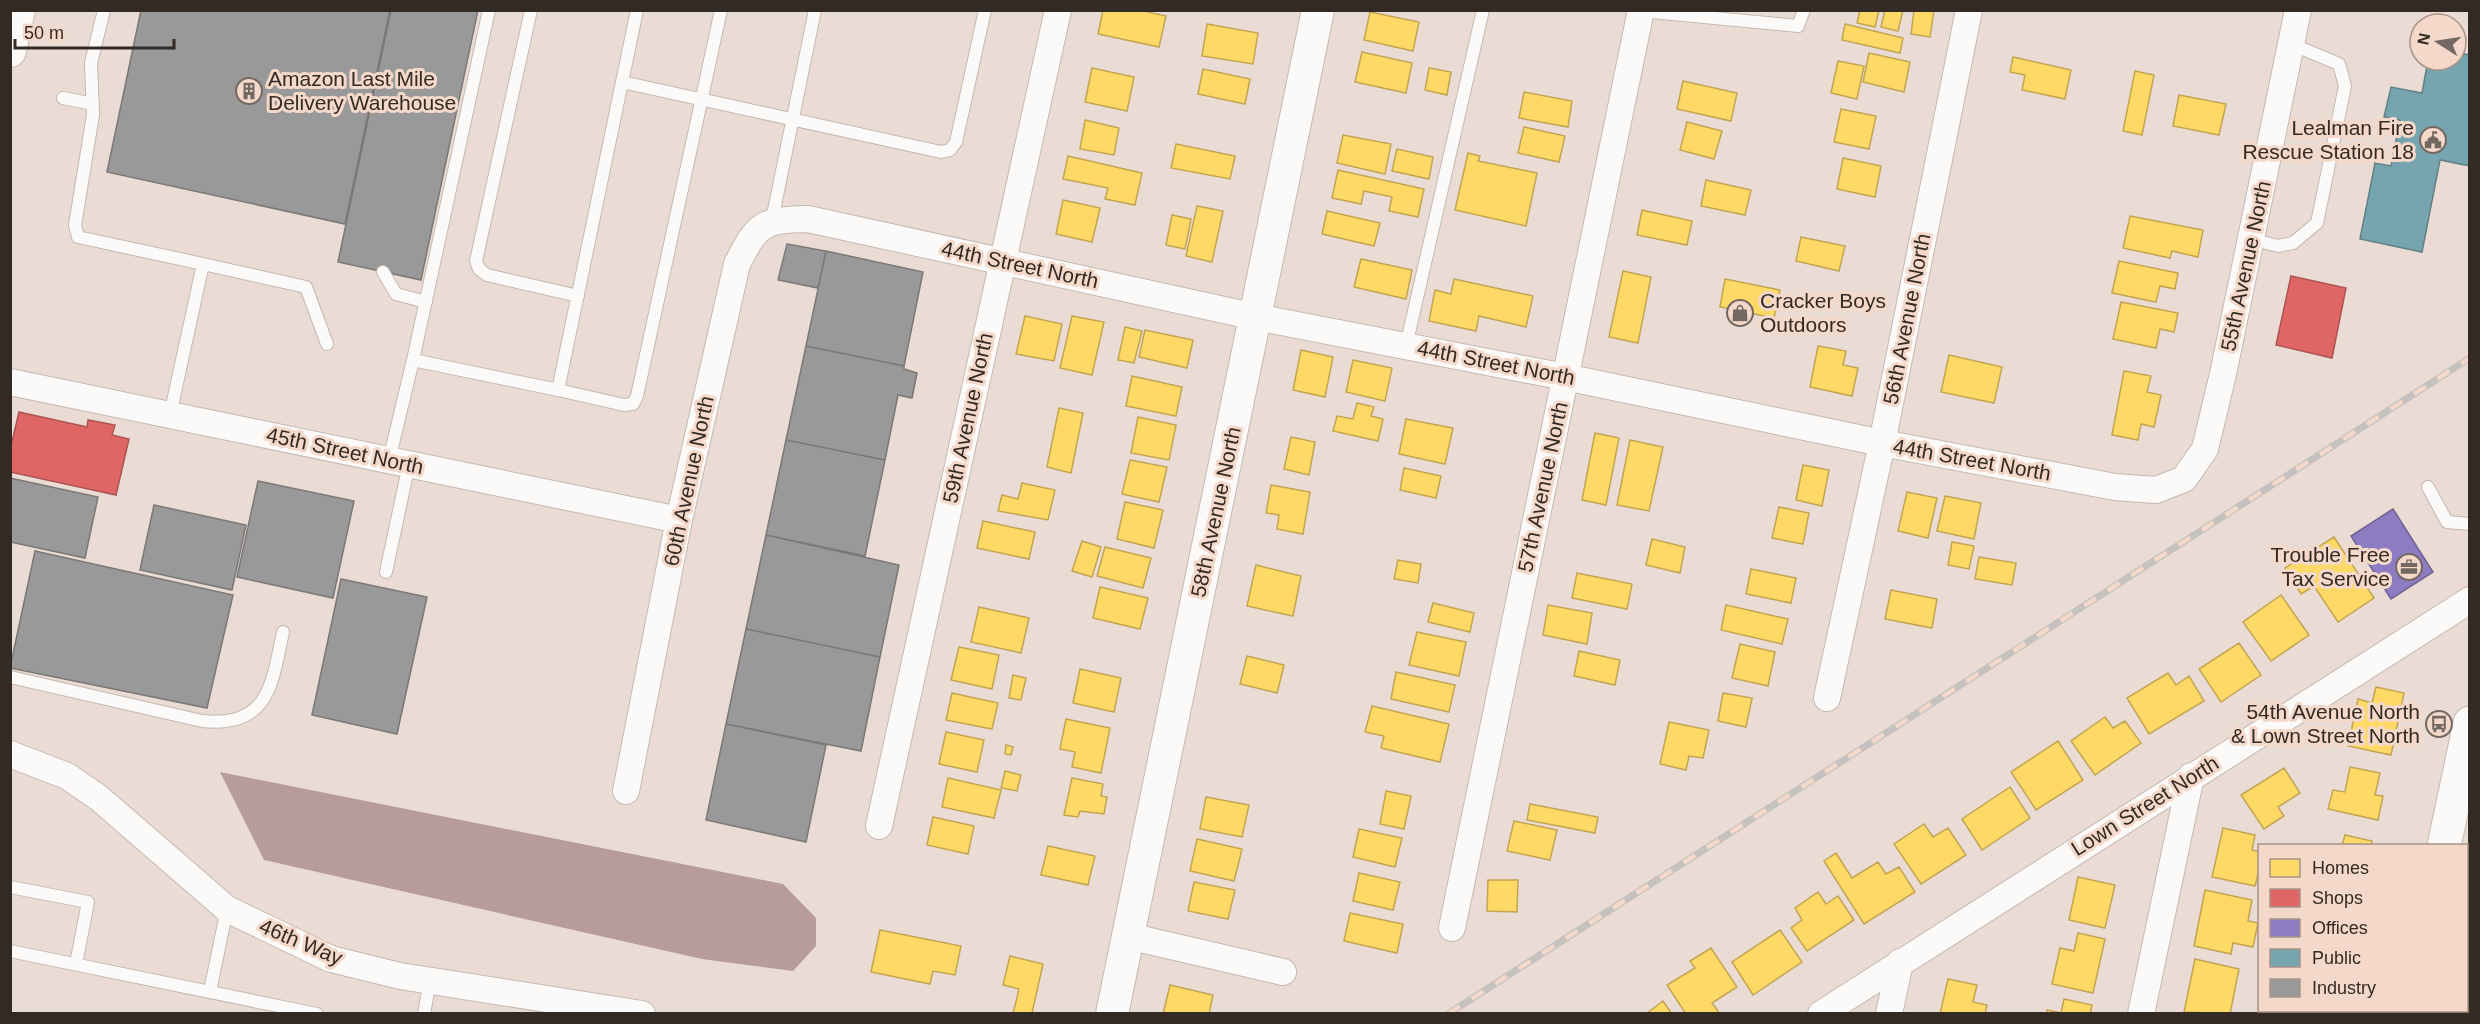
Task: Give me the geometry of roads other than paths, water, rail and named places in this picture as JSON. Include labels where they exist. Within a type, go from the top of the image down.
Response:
[{"type":"main road","points":[[2444,844],[2469,723]]},
{"type":"street","points":[[10,51],[19,10]]},
{"type":"street","name":"59th Avenue North","points":[[879,826],[1058,10]]},
{"type":"street","name":"58th Avenue North","points":[[1112,1014],[1318,10]]},
{"type":"street","name":"56th Avenue North","points":[[1827,698],[1882,443],[1969,10]]},
{"type":"street","name":"55th Avenue North","points":[[2184,479],[2205,449],[2298,10]]},
{"type":"street","name":"57th Avenue North","points":[[1452,927],[1641,11]]},
{"type":"street","name":"44th Street North","points":[[772,220],[808,219],[1256,317],[1565,377],[1882,443],[2115,487],[2156,490],[2184,479]]},
{"type":"street","name":"60th Avenue North","points":[[626,791],[679,520],[736,264],[752,235],[772,220]]},
{"type":"street","name":"45th Street North","points":[[10,382],[679,520]]},
{"type":"street","name":"Lown Street North","points":[[1821,1014],[2469,600]]},
{"type":"street","name":"46th Way","points":[[10,754],[66,776],[99,798],[227,909],[331,958],[399,976],[642,1014]]},
{"type":"street","points":[[2141,1014],[2191,776]]},
{"type":"street","points":[[1128,936],[1284,972]]},
{"type":"street","points":[[1889,1014],[1900,962]]},
{"type":"lane","points":[[104,10],[91,63],[93,104],[75,225],[78,237],[306,287],[327,344]]},
{"type":"lane","points":[[386,572],[413,360],[489,10]]},
{"type":"lane","points":[[531,10],[476,261],[479,269],[487,275],[578,296]]},
{"type":"lane","points":[[558,390],[637,10]]},
{"type":"lane","points":[[413,360],[624,405],[633,404],[637,396],[721,10]]},
{"type":"lane","points":[[772,220],[815,10]]},
{"type":"lane","points":[[622,82],[941,152],[950,150],[956,141],[985,10]]},
{"type":"lane","points":[[1406,346],[1483,10]]},
{"type":"lane","points":[[1641,11],[1798,26],[1804,10]]},
{"type":"lane","points":[[2251,238],[2278,246],[2293,243],[2317,223],[2325,194],[2345,86],[2339,64],[2291,44]]},
{"type":"lane","points":[[63,98],[93,104]]},
{"type":"lane","points":[[170,415],[203,264]]},
{"type":"lane","points":[[383,272],[396,294],[426,302]]},
{"type":"lane","points":[[2428,487],[2447,522],[2469,524]]},
{"type":"lane","points":[[10,677],[218,723],[252,714],[263,702],[272,684],[283,632]]},
{"type":"lane","points":[[10,887],[88,902],[76,964]]},
{"type":"lane","points":[[210,992],[227,909]]},
{"type":"lane","points":[[10,951],[317,1014]]},
{"type":"lane","points":[[424,1014],[430,980]]},
{"type":"railway","points":[[1448,1014],[2470,358]]},
{"type":"place","name":"Amazon Last Mile Delivery Warehouse","points":[[249,91]]},
{"type":"place","name":"Lealman Fire Rescue Station 18","points":[[2433,140]]},
{"type":"place","name":"Cracker Boys Outdoors","points":[[1740,313]]},
{"type":"place","name":"Trouble Free Tax Service","points":[[2409,567]]},
{"type":"place","name":"54th Avenue North & Lown Street North","points":[[2439,724]]}]
